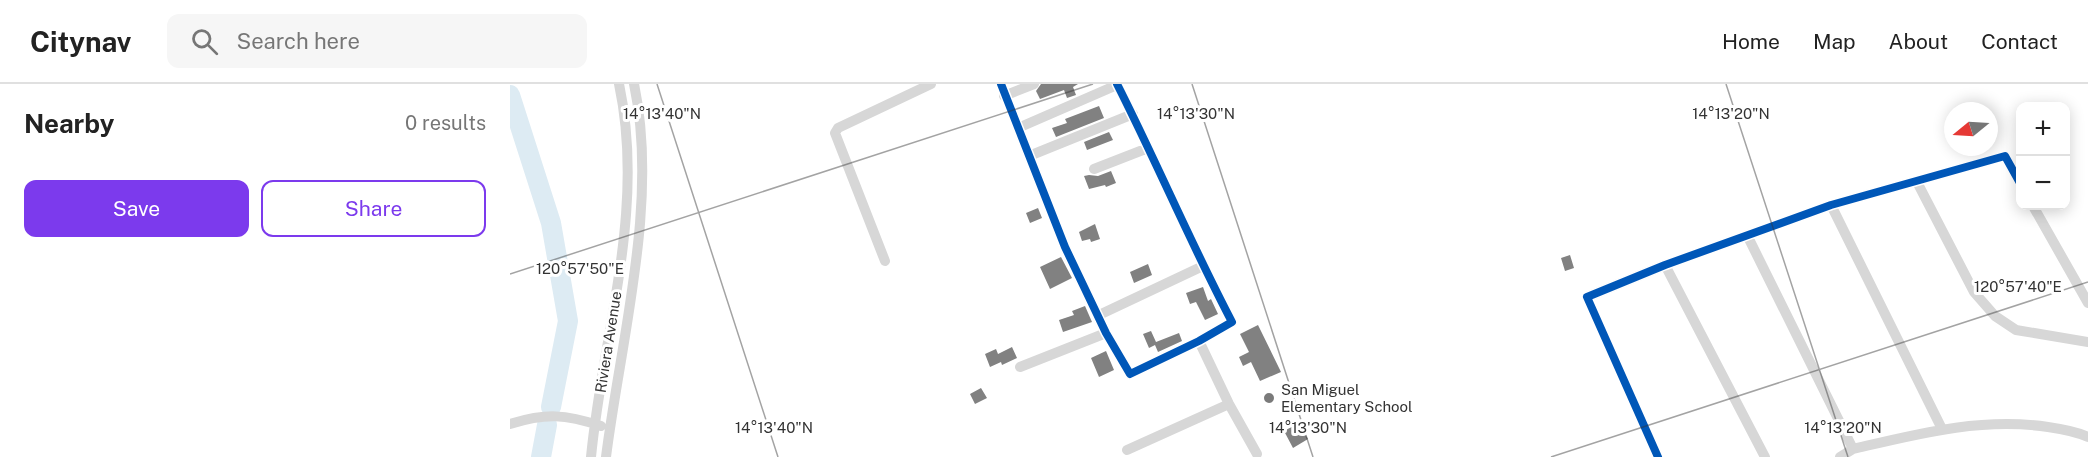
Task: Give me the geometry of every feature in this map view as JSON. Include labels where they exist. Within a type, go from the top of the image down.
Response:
[{"type":"street","name":"Riviera Avenue","points":[[591,457],[594,424],[621,264],[628,201],[628,156],[619,84]]},
{"type":"street","name":"Riviera Avenue","points":[[606,457],[642,204],[643,154],[634,84]]},
{"type":"street","points":[[885,261],[836,133],[838,128],[931,84]]},
{"type":"street","points":[[1001,84],[1004,96],[1065,248],[1106,333],[1130,374],[1199,341],[1232,322],[1117,85],[1018,128]]},
{"type":"street","points":[[1004,96],[1034,84]]},
{"type":"street","points":[[1029,156],[1133,114]]},
{"type":"street","points":[[1094,169],[1148,148]]},
{"type":"street","points":[[1658,457],[1587,297],[1665,265],[1831,205],[2005,156],[2016,176]]},
{"type":"street","points":[[1917,182],[1974,292],[1995,316],[2016,330],[2088,342]]},
{"type":"street","points":[[1831,205],[1942,429]]},
{"type":"street","points":[[2035,210],[2088,303]]},
{"type":"street","points":[[1747,235],[1852,449]]},
{"type":"street","points":[[1665,265],[1765,457]]},
{"type":"street","points":[[1099,315],[1203,266]]},
{"type":"street","points":[[1020,367],[1106,333]]},
{"type":"street","points":[[1199,341],[1229,404],[1257,454]]},
{"type":"street","points":[[1127,450],[1229,404]]},
{"type":"street","points":[[510,424],[535,416],[558,415],[610,429]]},
{"type":"street","points":[[1840,457],[1852,449],[1942,429],[2018,422],[2075,431],[2088,437]]},
{"type":"building","points":[[1041,84],[1078,84],[1073,87],[1076,95],[1067,98],[1064,90],[1040,99],[1036,91]]},
{"type":"building","points":[[1099,106],[1104,118],[1056,137],[1052,128],[1067,123],[1065,119]]},
{"type":"building","points":[[1109,132],[1113,140],[1087,150],[1084,142]]},
{"type":"building","points":[[1111,171],[1116,183],[1089,189],[1084,176],[1098,176]]},
{"type":"building","points":[[1038,208],[1042,218],[1030,223],[1026,213]]},
{"type":"building","points":[[1095,224],[1100,239],[1091,242],[1090,239],[1082,241],[1079,232]]},
{"type":"building","points":[[1570,255],[1574,268],[1565,271],[1561,258]]},
{"type":"building","points":[[1061,257],[1072,278],[1050,289],[1040,267]]},
{"type":"building","points":[[1148,264],[1152,275],[1134,283],[1130,272]]},
{"type":"building","points":[[1203,287],[1208,301],[1211,299],[1218,314],[1205,320],[1196,302],[1190,304],[1186,293]]},
{"type":"building","points":[[1085,306],[1092,322],[1063,332],[1059,320],[1074,315],[1072,311]]},
{"type":"building","points":[[1258,325],[1281,372],[1260,381],[1251,362],[1243,366],[1239,357],[1249,352],[1240,334]]},
{"type":"building","points":[[1151,331],[1156,342],[1179,333],[1182,341],[1158,352],[1155,345],[1149,348],[1143,334]]},
{"type":"building","points":[[1012,347],[1017,358],[1002,365],[1001,362],[990,367],[985,354],[996,349],[998,354]]},
{"type":"building","points":[[1106,351],[1114,370],[1099,377],[1091,358]]},
{"type":"building","points":[[981,388],[987,398],[975,404],[970,394]]},
{"type":"building","points":[[1299,423],[1308,439],[1293,448],[1284,431]]},
{"type":"waterway","points":[[510,95],[551,223],[568,321],[551,407]]},
{"type":"waterway","points":[[541,457],[547,425]]},
{"type":"cycle path","points":[[1001,84],[1065,247],[1106,333],[1130,374],[1199,341],[1232,322],[1117,84]]},
{"type":"cycle path","points":[[1658,457],[1587,297],[1665,265],[1831,205],[2005,156],[2016,176]]},
{"type":"place","name":"San Miguel Elementary School","points":[[1269,398]]}]
